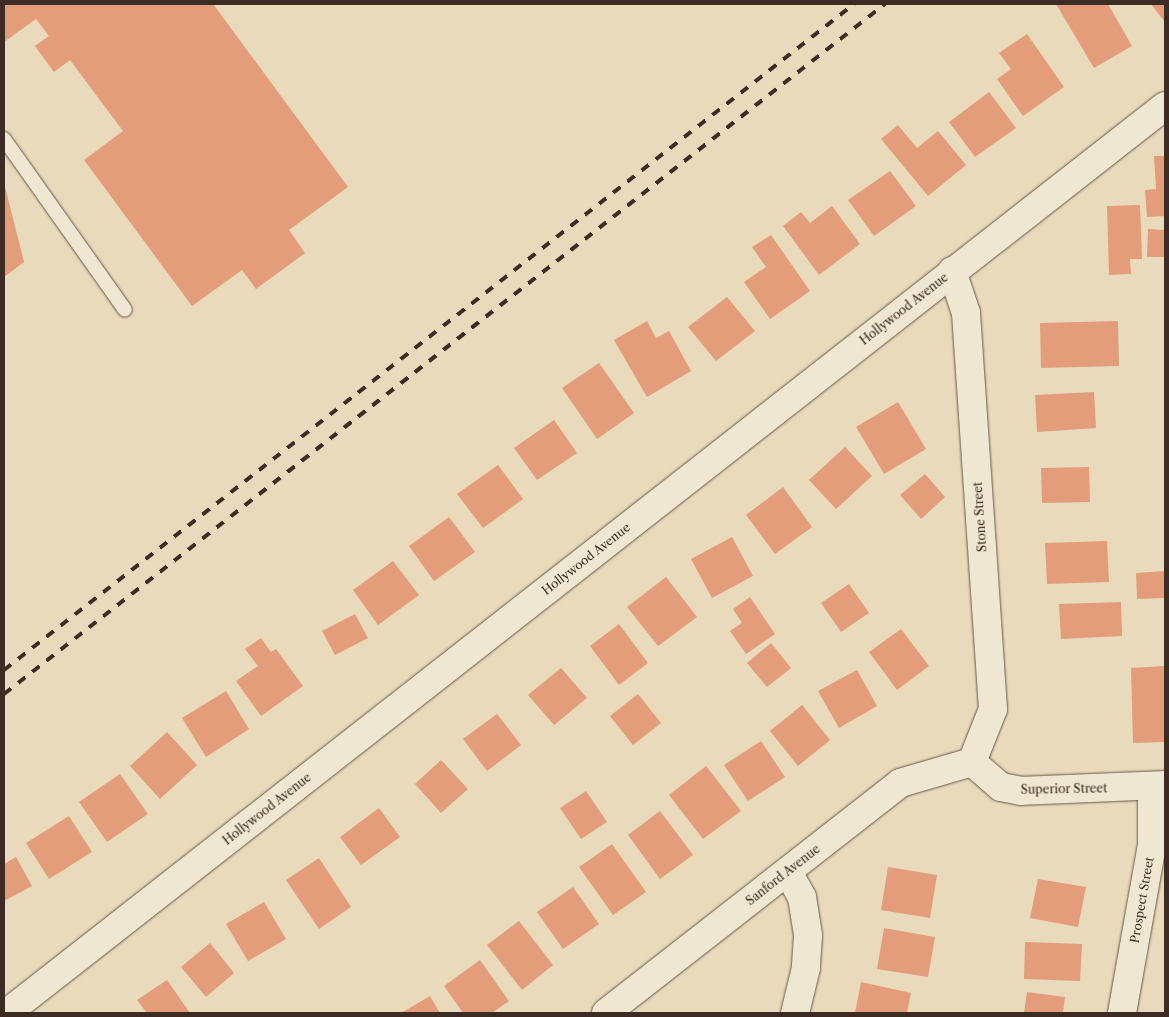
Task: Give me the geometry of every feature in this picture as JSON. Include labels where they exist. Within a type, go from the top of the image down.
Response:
[{"type":"street","name":"Hollywood Avenue","points":[[7,1013],[1165,106]]},
{"type":"street","name":"Stone Street","points":[[952,271],[966,313],[992,709],[972,762]]},
{"type":"street","name":"Superior Street","points":[[972,762],[1001,787],[1021,791],[1159,786]]},
{"type":"street","name":"Sanford Avenue","points":[[606,1013],[900,783],[972,762]]},
{"type":"street","name":"Prospect Street","points":[[1122,1013],[1152,845],[1159,786]]},
{"type":"street","points":[[788,872],[802,897],[808,936],[806,968],[795,1013]]},
{"type":"lane","points":[[4,138],[125,310]]},
{"type":"building","points":[[4,4],[213,4],[348,187],[289,230],[305,253],[256,289],[242,270],[192,306],[84,160],[123,131],[70,60],[54,72],[35,46],[49,36],[36,19],[4,42]]},
{"type":"building","points":[[1056,4],[1108,4],[1132,46],[1094,68]]},
{"type":"building","points":[[1151,4],[1165,4],[1165,22]]},
{"type":"building","points":[[1027,34],[1064,87],[1023,116],[997,79],[1011,69],[999,53]]},
{"type":"building","points":[[989,92],[1016,128],[975,157],[949,122]]},
{"type":"building","points":[[898,125],[917,148],[938,131],[966,165],[928,196],[881,139]]},
{"type":"building","points":[[1154,156],[1165,156],[1165,216],[1147,217],[1145,190],[1156,189]]},
{"type":"building","points":[[890,171],[916,206],[874,236],[848,200]]},
{"type":"building","points":[[4,183],[24,262],[4,277]]},
{"type":"building","points":[[1140,205],[1142,259],[1130,259],[1131,274],[1109,275],[1107,206]]},
{"type":"building","points":[[832,206],[860,244],[819,275],[783,226],[801,212],[810,223]]},
{"type":"building","points":[[1148,229],[1165,230],[1165,257],[1147,257]]},
{"type":"building","points":[[771,235],[810,291],[770,319],[744,282],[766,267],[752,247]]},
{"type":"building","points":[[727,297],[755,331],[716,361],[688,327]]},
{"type":"building","points":[[647,321],[656,338],[669,331],[691,371],[647,397],[614,340]]},
{"type":"building","points":[[1118,321],[1119,366],[1041,368],[1040,323]]},
{"type":"building","points":[[599,363],[634,413],[597,439],[562,388]]},
{"type":"building","points":[[1094,392],[1096,428],[1037,432],[1035,395]]},
{"type":"building","points":[[898,402],[926,449],[884,474],[856,427]]},
{"type":"building","points":[[554,420],[577,453],[537,480],[514,448]]},
{"type":"building","points":[[845,447],[872,476],[836,509],[809,480]]},
{"type":"building","points":[[498,465],[523,499],[483,528],[457,494]]},
{"type":"building","points":[[1089,467],[1090,502],[1042,503],[1041,468]]},
{"type":"building","points":[[925,474],[945,497],[921,519],[900,495]]},
{"type":"building","points":[[783,487],[812,527],[775,554],[746,515]]},
{"type":"building","points":[[449,517],[475,552],[434,581],[409,546]]},
{"type":"building","points":[[732,537],[753,576],[712,598],[691,559]]},
{"type":"building","points":[[1107,541],[1109,582],[1047,584],[1045,543]]},
{"type":"building","points":[[393,561],[419,595],[378,625],[353,590]]},
{"type":"building","points":[[1165,571],[1165,598],[1137,599],[1136,573]]},
{"type":"building","points":[[666,577],[697,617],[658,646],[627,607]]},
{"type":"building","points":[[849,584],[869,613],[841,632],[821,603]]},
{"type":"building","points":[[750,597],[775,634],[746,654],[730,631],[742,623],[733,609]]},
{"type":"building","points":[[1121,602],[1122,636],[1061,639],[1059,604]]},
{"type":"building","points":[[355,614],[368,638],[335,655],[322,631]]},
{"type":"building","points":[[619,624],[648,663],[619,685],[590,646]]},
{"type":"building","points":[[901,629],[929,666],[897,690],[869,652]]},
{"type":"building","points":[[261,638],[271,652],[276,649],[303,686],[261,716],[236,681],[258,666],[245,649]]},
{"type":"building","points":[[771,643],[791,668],[767,687],[747,663]]},
{"type":"building","points":[[1165,666],[1165,742],[1133,743],[1131,668]]},
{"type":"building","points":[[561,668],[587,698],[554,725],[528,695]]},
{"type":"building","points":[[857,670],[877,706],[839,728],[818,691]]},
{"type":"building","points":[[226,691],[249,729],[206,757],[182,718]]},
{"type":"building","points":[[638,694],[661,723],[633,745],[610,716]]},
{"type":"building","points":[[802,705],[830,740],[798,766],[770,731]]},
{"type":"building","points":[[497,714],[521,745],[487,771],[463,739]]},
{"type":"building","points":[[167,732],[197,765],[160,799],[130,766]]},
{"type":"building","points":[[761,741],[785,777],[748,801],[724,765]]},
{"type":"building","points":[[441,760],[468,789],[441,813],[415,784]]},
{"type":"building","points":[[706,766],[741,811],[703,839],[669,795]]},
{"type":"building","points":[[120,774],[148,814],[107,842],[79,802]]},
{"type":"building","points":[[586,791],[607,822],[581,839],[560,808]]},
{"type":"building","points":[[379,808],[400,837],[361,865],[340,837]]},
{"type":"building","points":[[660,811],[693,855],[660,879],[628,835]]},
{"type":"building","points":[[69,816],[92,852],[49,879],[26,843]]},
{"type":"building","points":[[612,844],[646,892],[613,915],[579,867]]},
{"type":"building","points":[[16,857],[32,886],[4,901],[4,864]]},
{"type":"building","points":[[319,858],[351,907],[319,929],[286,880]]},
{"type":"building","points":[[888,867],[937,875],[930,918],[881,910]]},
{"type":"building","points":[[1038,879],[1086,887],[1078,927],[1030,918]]},
{"type":"building","points":[[573,887],[599,924],[563,949],[537,912]]},
{"type":"building","points":[[264,902],[286,939],[248,961],[226,924]]},
{"type":"building","points":[[519,921],[553,965],[522,990],[487,945]]},
{"type":"building","points":[[884,928],[935,937],[928,977],[877,969]]},
{"type":"building","points":[[1025,942],[1082,944],[1080,981],[1024,979]]},
{"type":"building","points":[[210,943],[234,973],[206,997],[181,967]]},
{"type":"building","points":[[480,960],[509,1001],[492,1013],[463,1013],[444,986]]},
{"type":"building","points":[[167,980],[190,1013],[147,1013],[137,1000]]},
{"type":"building","points":[[861,982],[911,993],[907,1013],[855,1013]]},
{"type":"building","points":[[1027,992],[1065,997],[1063,1013],[1024,1013]]},
{"type":"building","points":[[430,996],[440,1013],[401,1013]]},
{"type":"railway","points":[[4,670],[854,4]]},
{"type":"railway","points":[[4,694],[885,4]]}]
